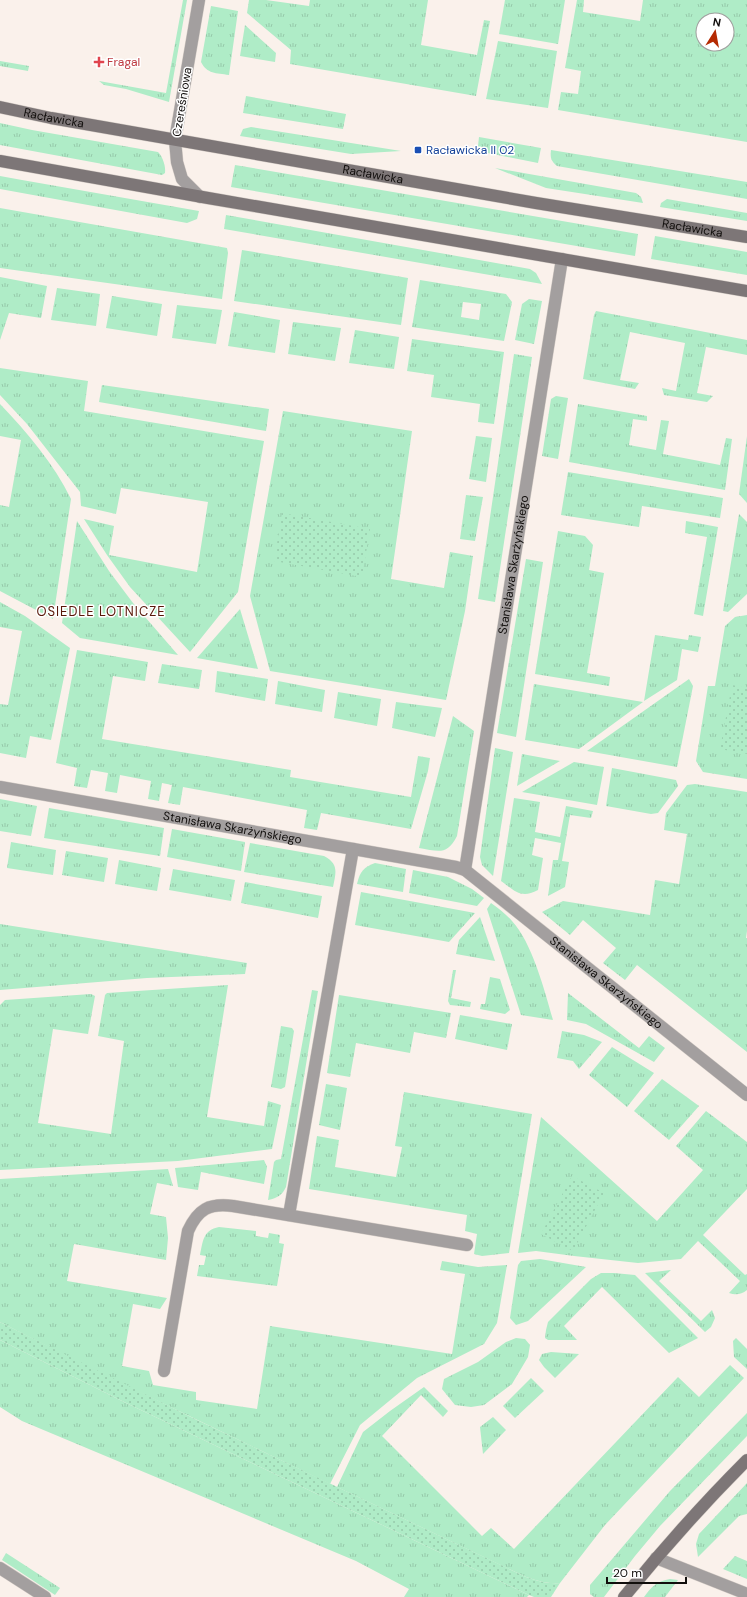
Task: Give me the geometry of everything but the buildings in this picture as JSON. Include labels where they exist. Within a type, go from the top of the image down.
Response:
[{"type":"street","name":"Czereśniowa","points":[[199,0],[175,140],[177,162],[182,179],[200,197]]},
{"type":"street","name":"Racławicka","points":[[0,107],[51,118],[536,203],[747,237]]},
{"type":"street","points":[[0,161],[200,197],[747,290]]},
{"type":"street","name":"Stanisława Skarżyńskiego","points":[[465,870],[562,259]]},
{"type":"street","name":"Stanisława Skarżyńskiego","points":[[0,787],[456,867],[465,870],[747,1095]]},
{"type":"street","points":[[289,1215],[353,849]]},
{"type":"street","points":[[164,1371],[188,1231],[198,1215],[205,1209],[214,1205],[223,1204],[467,1245]]},
{"type":"street","points":[[624,1597],[704,1503],[747,1460]]},
{"type":"street","points":[[656,1558],[747,1594]]},
{"type":"street","points":[[0,1568],[45,1597]]},
{"type":"green space","points":[[183,0],[187,0],[169,102],[126,89],[104,85],[99,81],[166,93]]},
{"type":"green space","points":[[249,0],[266,0],[309,6],[310,0],[428,0],[421,45],[477,55],[484,20],[490,21],[476,96],[290,64],[291,50],[247,13]]},
{"type":"green space","points":[[505,0],[565,0],[558,44],[499,34]]},
{"type":"green space","points":[[577,0],[584,0],[583,12],[640,21],[643,0],[747,0],[747,142],[558,110],[561,92],[578,94],[581,71],[565,68]]},
{"type":"green space","points":[[211,6],[238,11],[229,75],[209,71],[201,62]]},
{"type":"green space","points":[[245,25],[276,53],[275,62],[240,56]]},
{"type":"green space","points":[[498,41],[557,51],[548,108],[486,99]]},
{"type":"green space","points":[[0,61],[29,66],[28,71],[0,66]]},
{"type":"green space","points":[[246,96],[346,114],[343,129],[243,113]]},
{"type":"green space","points":[[0,123],[158,152],[164,162],[165,173],[162,175],[0,145]]},
{"type":"green space","points":[[251,127],[401,151],[351,154],[240,136],[243,129]]},
{"type":"green space","points":[[479,137],[541,148],[538,163],[483,152],[478,146]]},
{"type":"green space","points":[[551,150],[747,182],[747,199],[557,166],[551,159]]},
{"type":"green space","points":[[235,165],[638,234],[635,256],[231,187]]},
{"type":"green space","points":[[495,168],[636,193],[641,197],[643,203],[546,188]]},
{"type":"green space","points":[[0,176],[199,211],[197,219],[187,223],[0,189]]},
{"type":"green space","points":[[667,199],[747,213],[747,221],[660,207],[661,203]]},
{"type":"green space","points":[[0,208],[227,248],[228,253],[222,299],[0,268]]},
{"type":"green space","points":[[226,215],[530,269],[536,273],[542,284],[224,229]]},
{"type":"green space","points":[[655,236],[747,252],[747,275],[651,259]]},
{"type":"green space","points":[[242,250],[408,278],[401,325],[234,301]]},
{"type":"green space","points":[[0,277],[47,286],[41,318],[9,313],[0,340]]},
{"type":"green space","points":[[420,280],[506,294],[512,302],[504,341],[412,327]],"holes":[[[463,302],[481,304],[479,320],[461,317]]]},
{"type":"green space","points":[[57,288],[100,294],[96,326],[51,320]]},
{"type":"green space","points":[[112,296],[162,304],[157,336],[106,328]]},
{"type":"green space","points":[[529,299],[542,301],[534,344],[515,340],[522,304]]},
{"type":"green space","points":[[177,305],[222,310],[216,344],[172,338]]},
{"type":"green space","points":[[596,311],[747,340],[747,355],[706,347],[697,393],[713,396],[707,402],[664,395],[662,388],[676,391],[685,343],[630,332],[620,380],[639,383],[635,389],[583,379],[594,315]]},
{"type":"green space","points":[[234,312],[280,320],[275,353],[228,346]]},
{"type":"green space","points":[[293,322],[341,328],[335,361],[288,354]]},
{"type":"green space","points":[[355,330],[399,337],[394,369],[349,363]]},
{"type":"green space","points":[[412,339],[504,352],[494,424],[478,422],[480,404],[431,397],[434,375],[407,371]]},
{"type":"green space","points":[[514,354],[532,357],[495,602],[478,599]]},
{"type":"green space","points":[[0,368],[88,381],[84,411],[264,441],[238,592],[190,652],[130,587],[84,519],[114,526],[109,555],[197,572],[208,502],[121,488],[116,514],[81,506],[80,492],[27,424],[0,395]]},
{"type":"green space","points":[[102,385],[269,409],[266,431],[99,402]]},
{"type":"green space","points":[[556,396],[568,398],[558,459],[542,456],[551,399]]},
{"type":"green space","points":[[0,404],[39,449],[57,473],[71,499],[53,619],[0,591],[0,505],[9,507],[21,440],[0,436]]},
{"type":"green space","points":[[578,404],[647,416],[647,421],[633,419],[629,445],[656,450],[661,420],[669,421],[663,454],[720,465],[726,438],[732,439],[725,490],[569,462]]},
{"type":"green space","points":[[283,411],[412,431],[391,579],[444,588],[450,552],[473,556],[465,611],[446,700],[270,671],[250,596]]},
{"type":"green space","points":[[476,436],[492,438],[486,482],[469,479]]},
{"type":"green space","points":[[747,436],[747,503],[739,494]]},
{"type":"green space","points":[[568,472],[723,498],[720,518],[642,506],[639,527],[561,515]]},
{"type":"green space","points":[[466,495],[483,497],[475,541],[460,539]]},
{"type":"green space","points":[[282,513],[370,529],[362,577],[274,561]]},
{"type":"green space","points":[[739,514],[747,522],[747,594],[728,612],[723,611]]},
{"type":"green space","points":[[77,521],[109,571],[133,603],[178,655],[80,638],[62,623]]},
{"type":"green space","points":[[686,521],[718,527],[703,616],[694,614],[707,537],[685,533]]},
{"type":"green space","points":[[558,531],[585,536],[593,545],[589,570],[604,573],[587,673],[610,677],[609,686],[535,674]]},
{"type":"green space","points":[[526,559],[543,562],[516,737],[497,733]]},
{"type":"green space","points":[[0,602],[25,616],[70,648],[51,740],[30,736],[26,758],[0,753],[0,704],[8,705],[22,631],[0,627]]},
{"type":"green space","points":[[240,609],[258,669],[197,658]]},
{"type":"green space","points":[[747,615],[747,779],[703,772],[696,761],[708,686],[715,686],[725,626],[735,617]]},
{"type":"green space","points":[[655,635],[688,640],[689,635],[701,637],[698,652],[682,649],[677,680],[644,701]]},
{"type":"green space","points":[[77,650],[148,662],[145,681],[113,676],[102,739],[291,770],[290,777],[411,797],[418,756],[430,758],[428,771],[411,829],[321,813],[317,830],[304,828],[307,810],[183,787],[180,805],[168,803],[172,785],[162,783],[159,801],[148,799],[151,781],[120,775],[117,793],[105,791],[108,773],[91,770],[87,788],[74,786],[77,768],[56,763]]},
{"type":"green space","points":[[162,664],[202,670],[199,689],[158,683]]},
{"type":"green space","points":[[217,671],[268,679],[265,701],[215,692]]},
{"type":"green space","points":[[689,679],[693,686],[677,767],[587,751]]},
{"type":"green space","points":[[278,681],[325,690],[322,712],[275,704]]},
{"type":"green space","points":[[534,684],[643,702],[579,749],[525,740]]},
{"type":"green space","points":[[732,685],[747,688],[747,754],[720,749]]},
{"type":"green space","points":[[338,692],[381,699],[377,726],[334,718]]},
{"type":"green space","points":[[396,702],[442,708],[435,737],[392,728]]},
{"type":"green space","points":[[453,716],[474,731],[457,836],[450,847],[441,851],[419,848]]},
{"type":"green space","points":[[495,748],[513,752],[493,876],[482,865],[480,857]]},
{"type":"green space","points":[[522,754],[560,761],[517,786]]},
{"type":"green space","points":[[574,762],[604,767],[597,805],[522,792]]},
{"type":"green space","points":[[612,768],[676,780],[678,786],[658,813],[651,814],[606,806]]},
{"type":"green space","points":[[695,784],[747,792],[747,1052],[637,965],[625,980],[603,963],[616,948],[583,920],[570,935],[542,912],[563,901],[650,915],[655,880],[679,884],[687,834],[664,830],[666,813],[687,785]]},
{"type":"green space","points":[[514,798],[540,802],[535,832],[560,837],[566,806],[593,811],[591,818],[570,815],[562,861],[569,862],[565,887],[548,896],[553,860],[558,860],[561,843],[535,838],[532,855],[543,858],[538,890],[527,894],[518,893],[501,881]]},
{"type":"green space","points":[[0,799],[37,806],[31,836],[0,831]]},
{"type":"green space","points":[[49,808],[164,828],[160,856],[44,838]]},
{"type":"green space","points":[[172,829],[245,842],[241,871],[167,857]]},
{"type":"green space","points":[[11,842],[56,850],[53,875],[7,868]]},
{"type":"green space","points":[[250,843],[324,856],[334,865],[335,877],[333,887],[244,872]]},
{"type":"green space","points":[[66,851],[108,858],[104,882],[62,875]]},
{"type":"green space","points":[[119,860],[161,868],[157,891],[115,884]]},
{"type":"green space","points":[[375,863],[406,869],[403,892],[357,884],[363,870]]},
{"type":"green space","points":[[173,869],[235,880],[231,901],[169,890]]},
{"type":"green space","points":[[413,870],[448,877],[472,889],[484,898],[477,906],[409,893]]},
{"type":"green space","points":[[245,882],[322,896],[318,918],[241,903]]},
{"type":"green space","points":[[361,892],[475,913],[449,942],[355,925]]},
{"type":"green space","points":[[491,903],[512,921],[526,941],[537,968],[553,1020],[521,1015],[487,909]]},
{"type":"green space","points":[[480,917],[495,961],[456,954],[459,940]]},
{"type":"green space","points":[[0,924],[247,963],[245,974],[147,978],[0,990]]},
{"type":"green space","points":[[453,970],[456,970],[451,998],[471,1002],[470,1007],[450,1005],[448,1001]]},
{"type":"green space","points":[[490,977],[500,979],[510,1010],[505,1014],[480,1009],[481,1004],[485,1004]]},
{"type":"green space","points":[[228,985],[207,1117],[264,1126],[268,1101],[281,1105],[272,1149],[178,1161],[0,1170],[0,1005],[5,1000],[91,994],[95,996],[88,1034],[53,1029],[38,1123],[111,1134],[124,1041],[98,1036],[105,995],[107,993]]},
{"type":"green space","points":[[312,990],[318,991],[286,1187],[279,1196],[268,1200],[274,1162],[281,1159]]},
{"type":"green space","points":[[568,993],[639,1048],[649,1036],[665,1048],[654,1062],[586,1024],[567,1020]]},
{"type":"green space","points":[[339,995],[451,1013],[446,1038],[414,1032],[410,1053],[356,1043],[350,1077],[327,1073]]},
{"type":"green space","points":[[460,1015],[512,1024],[507,1050],[455,1039]]},
{"type":"green space","points":[[281,1026],[292,1028],[294,1031],[285,1087],[281,1089],[271,1087]]},
{"type":"green space","points":[[562,1031],[584,1035],[602,1042],[579,1069],[573,1061],[557,1058]]},
{"type":"green space","points":[[612,1047],[654,1073],[627,1107],[589,1075]]},
{"type":"green space","points":[[662,1079],[699,1106],[669,1140],[634,1111]]},
{"type":"green space","points":[[326,1084],[347,1088],[340,1130],[319,1125]]},
{"type":"green space","points":[[404,1092],[532,1114],[509,1253],[482,1256],[474,1254],[477,1234],[465,1231],[467,1215],[309,1189],[317,1136],[339,1140],[335,1167],[396,1177],[402,1147],[395,1146]]},
{"type":"green space","points":[[706,1111],[747,1142],[747,1189],[703,1235],[745,1275],[747,1274],[747,1290],[738,1294],[729,1293],[740,1281],[698,1241],[681,1259],[638,1263],[536,1251],[518,1253],[541,1117],[657,1221],[703,1170],[676,1146]]},
{"type":"green space","points":[[264,1160],[267,1167],[264,1184],[201,1172],[198,1190],[178,1187],[175,1168]]},
{"type":"green space","points":[[168,1169],[173,1186],[157,1183],[150,1214],[166,1217],[168,1238],[166,1260],[74,1244],[67,1281],[167,1298],[160,1309],[133,1304],[122,1366],[149,1371],[153,1385],[196,1392],[196,1400],[257,1409],[270,1326],[452,1354],[465,1274],[440,1270],[442,1261],[478,1267],[507,1265],[497,1323],[484,1344],[417,1378],[360,1425],[330,1484],[102,1374],[0,1322],[0,1179]]},
{"type":"green space","points":[[572,1176],[604,1193],[573,1251],[541,1234]]},
{"type":"green space","points":[[219,1227],[256,1231],[256,1236],[268,1238],[269,1233],[280,1235],[279,1243],[284,1244],[277,1286],[197,1276],[199,1265],[204,1265],[206,1256],[200,1255],[205,1237],[207,1233],[214,1228]]},
{"type":"green space","points":[[540,1259],[586,1267],[528,1321],[516,1325],[510,1318],[518,1265],[521,1261]]},
{"type":"green space","points":[[671,1270],[659,1281],[701,1321],[712,1310],[715,1318],[711,1327],[705,1332],[645,1273]]},
{"type":"green space","points":[[601,1273],[635,1275],[698,1338],[669,1353],[602,1287],[564,1326],[577,1340],[548,1340],[545,1338],[548,1322],[591,1279]]},
{"type":"green space","points":[[0,1322],[195,1419],[526,1577],[543,1582],[560,1583],[551,1597],[534,1597],[529,1595],[124,1402],[0,1340]]},
{"type":"green space","points":[[516,1338],[525,1339],[530,1345],[528,1357],[512,1384],[484,1405],[471,1407],[455,1405],[442,1389],[444,1379],[478,1362],[506,1342]]},
{"type":"green space","points":[[736,1338],[747,1349],[747,1369],[734,1357],[733,1341]]},
{"type":"green space","points":[[0,1340],[124,1402],[529,1595],[527,1597],[404,1597],[409,1589],[356,1561],[22,1421],[0,1407]]},
{"type":"green space","points":[[551,1352],[579,1354],[555,1378],[539,1360],[542,1354]]},
{"type":"green space","points":[[730,1365],[744,1378],[605,1525],[560,1583],[543,1582],[526,1577],[337,1487],[363,1432],[424,1387],[448,1411],[443,1417],[421,1395],[382,1436],[482,1536],[491,1528],[514,1549],[678,1377],[699,1397]]},
{"type":"green space","points":[[531,1378],[544,1391],[515,1418],[503,1406]]},
{"type":"green space","points":[[747,1413],[747,1436],[660,1526],[604,1597],[594,1597],[590,1594],[590,1585],[670,1491]]},
{"type":"green space","points":[[493,1417],[506,1430],[483,1454],[480,1427]]},
{"type":"green space","points":[[747,1483],[747,1514],[739,1516],[698,1557],[696,1544],[699,1534]]},
{"type":"green space","points":[[6,1553],[60,1588],[55,1595],[2,1560]]},
{"type":"green space","points":[[735,1556],[747,1561],[747,1579],[723,1569]]},
{"type":"green space","points":[[670,1579],[678,1580],[665,1597],[644,1597],[655,1585],[661,1581]]},
{"type":"place","name":"Fragal","points":[[99,62]]},
{"type":"place","name":"Racławicka II 02","points":[[418,150]]},
{"type":"district","name":"OSIEDLE LOTNICZE","points":[[101,611]]}]
